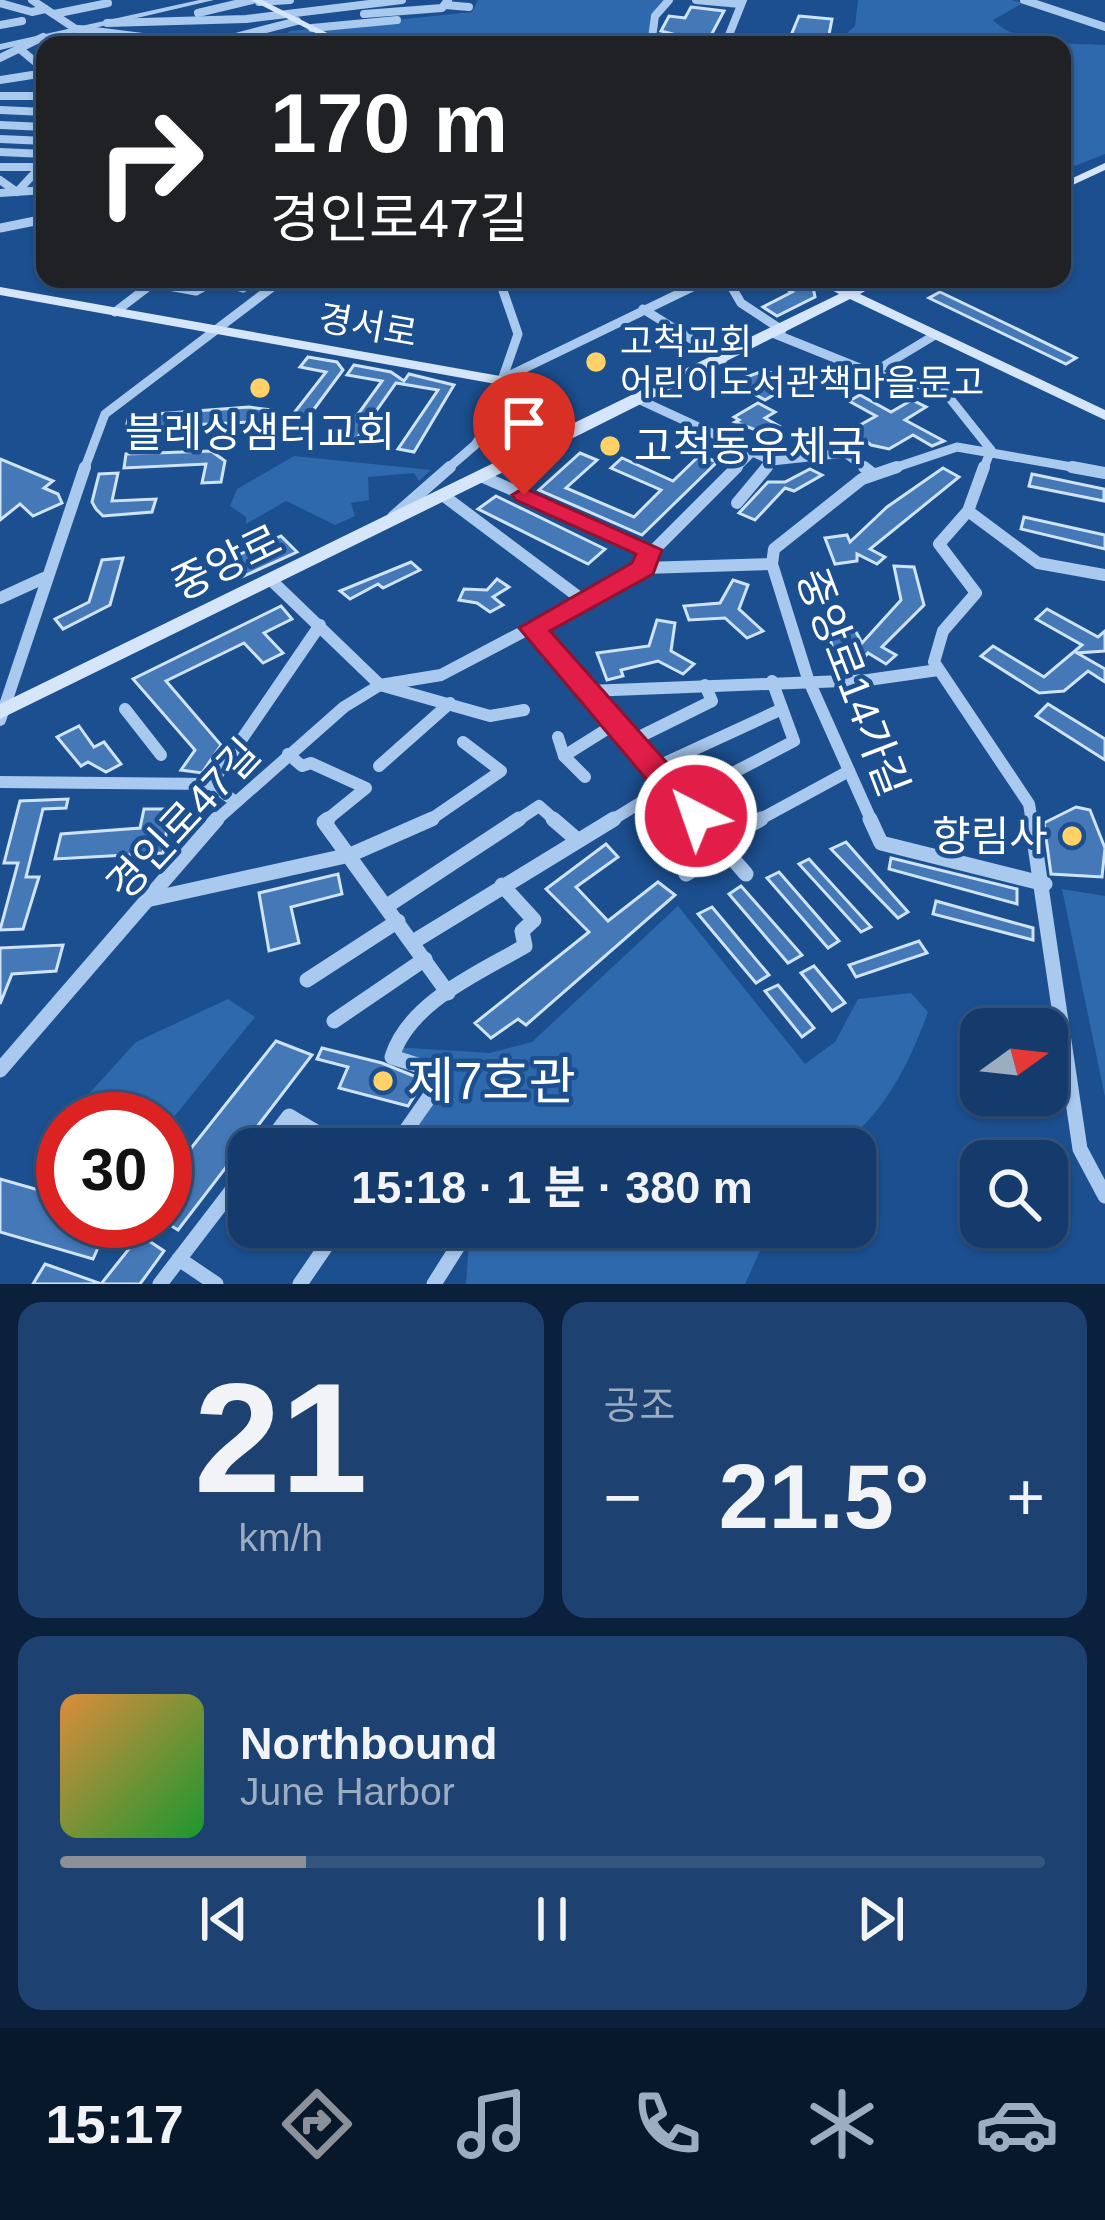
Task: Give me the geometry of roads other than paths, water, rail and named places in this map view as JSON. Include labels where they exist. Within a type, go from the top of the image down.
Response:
[{"type":"main road","points":[[256,1],[328,36]]},
{"type":"main road","points":[[1071,183],[1105,166]]},
{"type":"main road","points":[[835,288],[1104,415]]},
{"type":"main road","name":"중앙로","points":[[1,715],[862,288]]},
{"type":"main road","name":"경서로","points":[[0,291],[505,382],[576,431]]},
{"type":"street","points":[[12,0],[0,3],[29,11]]},
{"type":"street","points":[[32,0],[85,36]]},
{"type":"street","points":[[64,0],[103,3],[132,17]]},
{"type":"street","points":[[46,36],[209,0]]},
{"type":"street","points":[[198,13],[256,1],[290,0]]},
{"type":"street","points":[[106,23],[212,20],[405,0],[416,10]]},
{"type":"street","points":[[652,36],[655,16],[669,0]]},
{"type":"street","points":[[696,0],[742,2],[729,36]]},
{"type":"street","points":[[1024,0],[1105,23]]},
{"type":"street","points":[[0,8],[50,11],[103,3]]},
{"type":"street","points":[[75,27],[103,3]]},
{"type":"street","points":[[212,20],[241,36],[296,20],[466,4]]},
{"type":"street","points":[[22,20],[0,29],[36,63]]},
{"type":"street","points":[[312,28],[397,20]]},
{"type":"street","points":[[75,27],[140,36]]},
{"type":"street","points":[[0,58],[36,40]]},
{"type":"street","points":[[0,47],[17,47]]},
{"type":"street","points":[[0,80],[36,73]]},
{"type":"street","points":[[24,76],[36,88]]},
{"type":"street","points":[[0,97],[36,94]]},
{"type":"street","points":[[0,110],[16,96]]},
{"type":"street","points":[[0,110],[36,112]]},
{"type":"street","points":[[0,125],[36,127]]},
{"type":"street","points":[[0,139],[36,141]]},
{"type":"street","points":[[0,152],[36,161]]},
{"type":"street","points":[[0,167],[36,164]]},
{"type":"street","points":[[17,192],[36,172]]},
{"type":"street","points":[[0,180],[17,192]]},
{"type":"street","points":[[0,193],[36,191]]},
{"type":"street","points":[[0,228],[36,221]]},
{"type":"street","points":[[115,312],[146,288]]},
{"type":"street","points":[[1,715],[44,578],[104,414],[270,288]]},
{"type":"street","points":[[383,525],[475,445],[505,382],[518,334],[502,288]]},
{"type":"street","points":[[505,382],[689,288]]},
{"type":"street","points":[[729,288],[778,332],[872,374],[944,391],[991,450],[968,511],[939,544],[976,593],[943,631],[934,662],[1029,804],[1045,884],[1080,1149],[1105,1196]]},
{"type":"street","points":[[643,309],[723,359]]},
{"type":"street","points":[[872,374],[935,335]]},
{"type":"street","points":[[640,400],[772,461],[845,453],[873,474]]},
{"type":"street","name":"중앙로14가길","points":[[1045,884],[881,842],[808,679],[772,564],[778,544],[873,474],[957,447],[1105,473]]},
{"type":"street","points":[[644,568],[650,550],[753,452]]},
{"type":"street","points":[[736,503],[772,461]]},
{"type":"street","points":[[483,477],[650,550]]},
{"type":"street","points":[[444,496],[584,601]]},
{"type":"street","points":[[968,511],[1038,563],[1105,575]]},
{"type":"street","name":"경인로47길","points":[[0,1070],[233,800],[344,707],[380,685],[441,675],[644,568],[772,564]]},
{"type":"street","points":[[0,598],[44,578]]},
{"type":"street","points":[[272,580],[380,685],[490,716],[524,710]]},
{"type":"street","points":[[211,784],[320,625]]},
{"type":"street","points":[[533,628],[746,874]]},
{"type":"street","points":[[588,692],[868,680],[938,670]]},
{"type":"street","points":[[681,800],[794,741],[772,681]]},
{"type":"street","points":[[631,741],[712,701],[705,685]]},
{"type":"street","points":[[379,766],[450,703]]},
{"type":"street","points":[[125,709],[161,754]]},
{"type":"street","points":[[654,768],[782,709]]},
{"type":"street","points":[[564,756],[615,724]]},
{"type":"street","points":[[558,737],[564,756],[585,777]]},
{"type":"street","points":[[150,899],[350,855],[427,821],[501,771],[463,742]]},
{"type":"street","points":[[288,754],[302,766],[311,763],[366,788],[324,822],[448,993]]},
{"type":"street","points":[[718,842],[849,770]]},
{"type":"street","points":[[0,782],[211,784],[233,800]]},
{"type":"street","points":[[413,942],[574,838],[669,785]]},
{"type":"street","points":[[387,906],[539,806],[574,838]]},
{"type":"street","points":[[686,874],[721,854],[718,842]]},
{"type":"street","points":[[408,1128],[437,1086],[436,1071],[392,1057],[397,1036],[448,993],[525,946],[522,931],[534,920],[502,885]]},
{"type":"street","points":[[307,980],[398,921]]},
{"type":"street","points":[[334,1021],[425,958]]},
{"type":"street","points":[[281,1128],[290,1116],[310,1128]]},
{"type":"street","points":[[160,1284],[228,1195]]},
{"type":"street","points":[[300,1284],[325,1248]]},
{"type":"street","points":[[434,1284],[457,1248]]},
{"type":"street","points":[[179,1259],[217,1284]]},
{"type":"place","name":"고척교회 어린이도서관책마을문고","points":[[596,362]]},
{"type":"place","name":"블레싱샘터교회","points":[[260,388]]},
{"type":"place","name":"고척동우체국","points":[[610,446]]},
{"type":"place","name":"향림사","points":[[1072,836]]},
{"type":"place","name":"제7호관","points":[[383,1081]]}]
